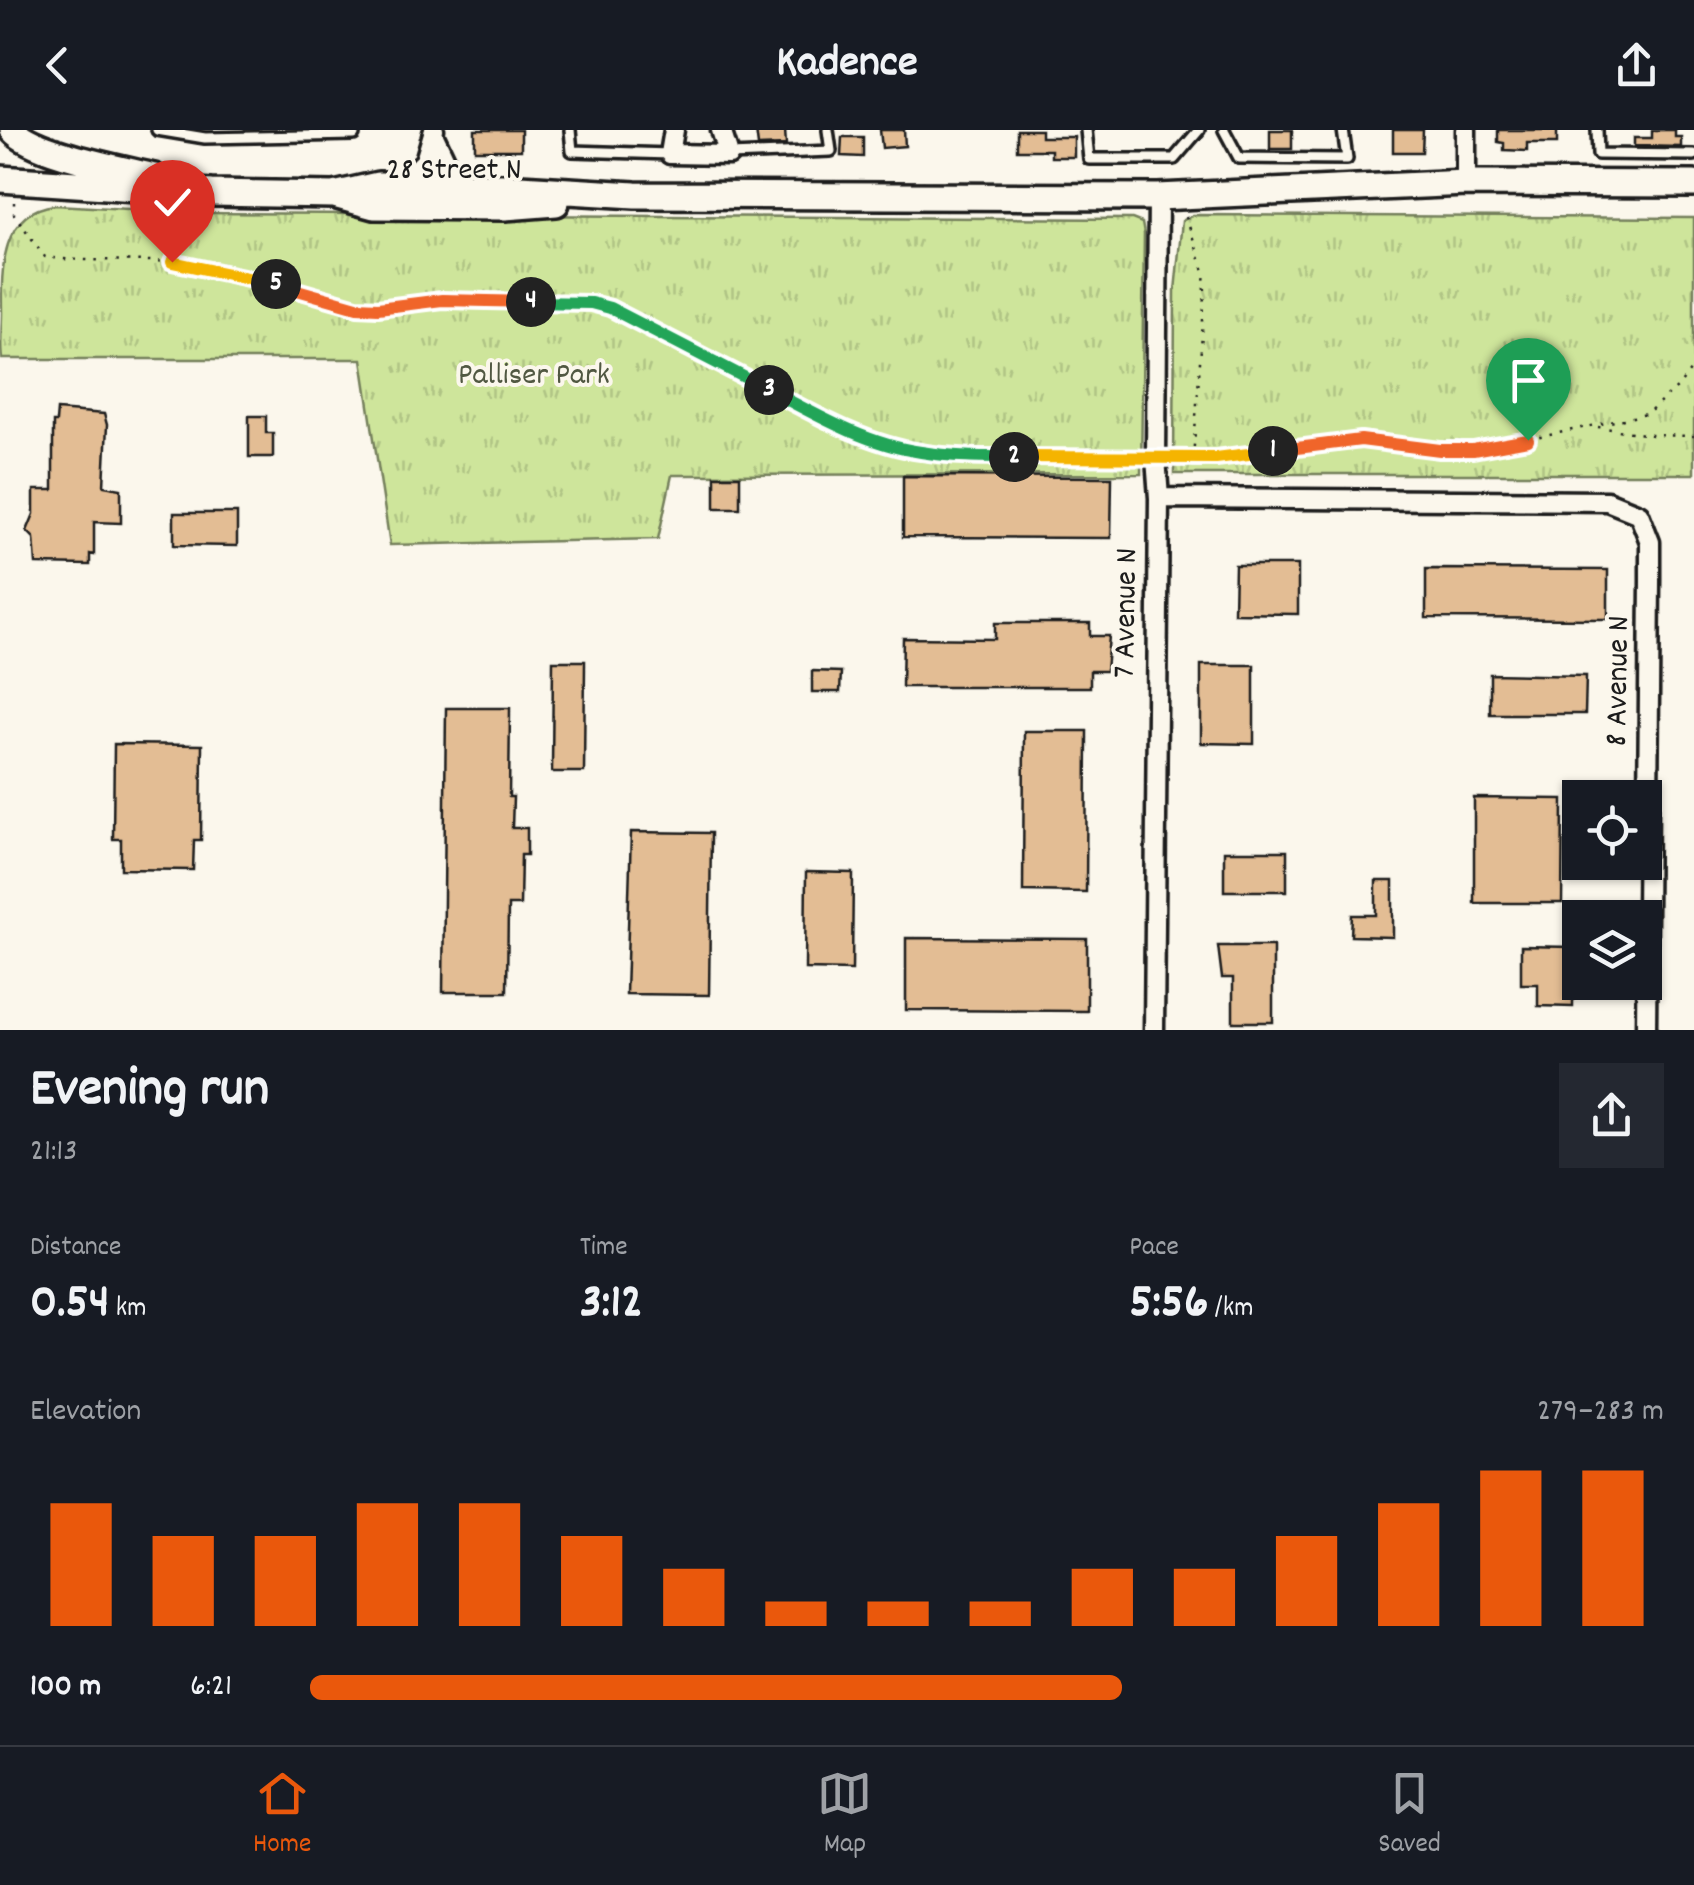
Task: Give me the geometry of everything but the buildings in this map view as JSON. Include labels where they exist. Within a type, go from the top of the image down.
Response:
[{"type":"main road","points":[[13,130],[19,137],[58,152],[212,192]]},
{"type":"main road","name":"28 Street N","points":[[7,180],[334,196],[374,206],[505,207],[635,196]]},
{"type":"main road","name":"28 Street N","points":[[334,196],[378,186],[470,186],[635,196],[1158,197],[1466,183],[1694,184]]},
{"type":"street","points":[[674,130],[670,154],[730,155],[721,130]]},
{"type":"street","points":[[1466,130],[1466,183]]},
{"type":"street","points":[[399,186],[425,161],[434,133]]},
{"type":"street","points":[[434,133],[451,172],[470,186]]},
{"type":"street","name":"7 Avenue N","points":[[1154,1030],[1158,197]]},
{"type":"street","name":"8 Avenue N","points":[[1159,498],[1607,501],[1639,514],[1650,542],[1646,1030]]},
{"type":"lane","points":[[157,130],[205,138],[354,135],[354,130]]},
{"type":"lane","points":[[570,130],[572,151],[670,154]]},
{"type":"lane","points":[[730,155],[831,150],[828,130]]},
{"type":"lane","points":[[1086,130],[1089,159],[1174,159],[1199,130]]},
{"type":"lane","points":[[1224,130],[1239,158],[1346,159],[1343,130]]},
{"type":"lane","points":[[1597,130],[1598,154],[1694,155]]},
{"type":"path","points":[[7,180],[14,214],[45,257],[192,265],[357,307],[442,300],[591,303],[633,319],[873,440],[961,456],[1193,458],[1361,440],[1473,450],[1647,414],[1678,387],[1694,366]]},
{"type":"path","points":[[1186,196],[1186,224],[1199,252],[1205,292],[1193,458]]},
{"type":"path","points":[[1591,426],[1651,435],[1694,436]]},
{"type":"green space","name":"Palliser Park","points":[[55,205],[201,213],[1132,219],[1142,223],[1144,234],[1141,474],[672,475],[658,539],[390,545],[362,359],[2,359],[2,278],[8,245],[24,218]]},
{"type":"green space","points":[[1193,215],[1694,218],[1694,474],[1174,474],[1175,291],[1182,221]]},
{"type":"route","points":[[172,262],[357,307],[442,300],[591,303],[610,308],[873,440],[917,452],[988,457],[1193,458],[1337,441],[1383,440],[1440,450],[1473,450],[1528,440]]}]
